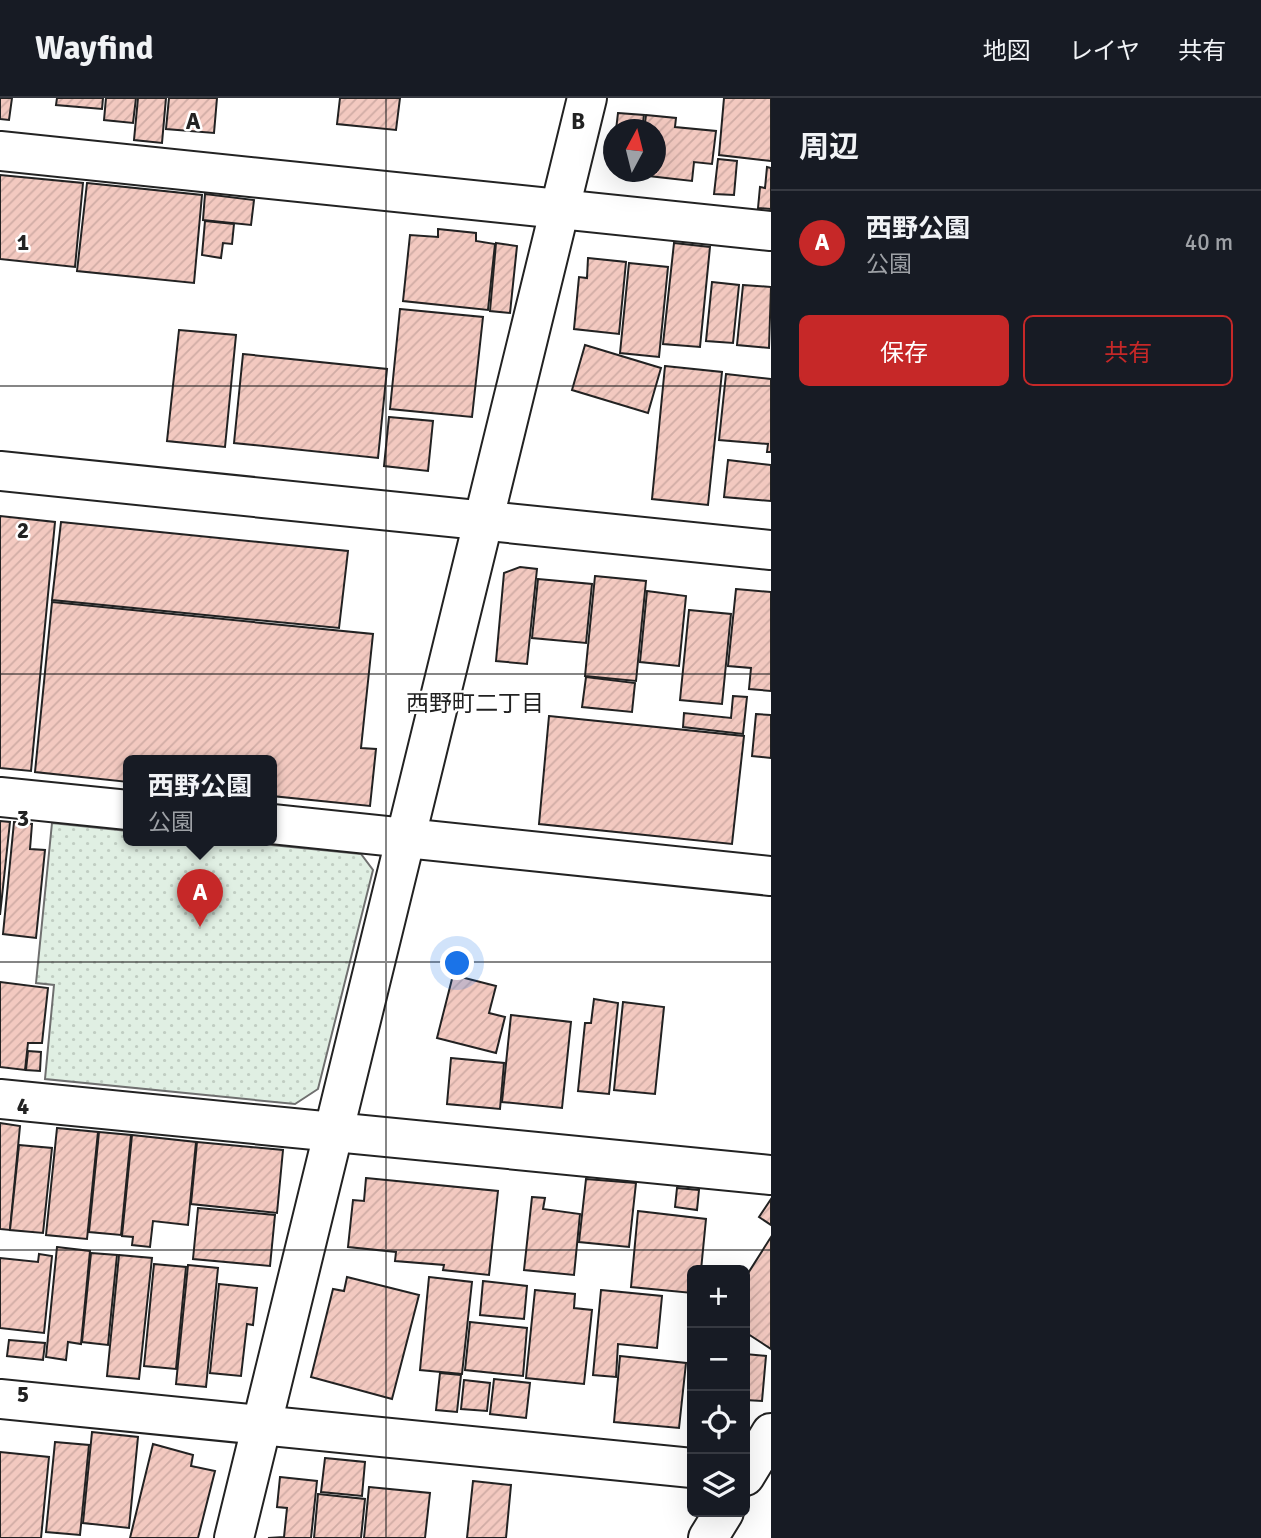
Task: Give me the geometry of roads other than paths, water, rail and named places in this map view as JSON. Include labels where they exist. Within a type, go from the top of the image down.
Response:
[{"type":"street","points":[[234,1538],[587,98]]},
{"type":"street","points":[[0,151],[771,230]]},
{"type":"street","points":[[0,471],[771,550]]},
{"type":"street","points":[[0,797],[123,809]]},
{"type":"street","points":[[277,825],[771,876]]},
{"type":"street","points":[[0,1099],[771,1175]]},
{"type":"street","points":[[0,1399],[687,1468]]},
{"type":"street","points":[[752,1478],[771,1433]]},
{"type":"street","points":[[708,1538],[721,1517]]},
{"type":"place","name":"西野公園","points":[[200,927]]},
{"type":"district","name":"西野町二丁目","points":[[475,703]]}]
